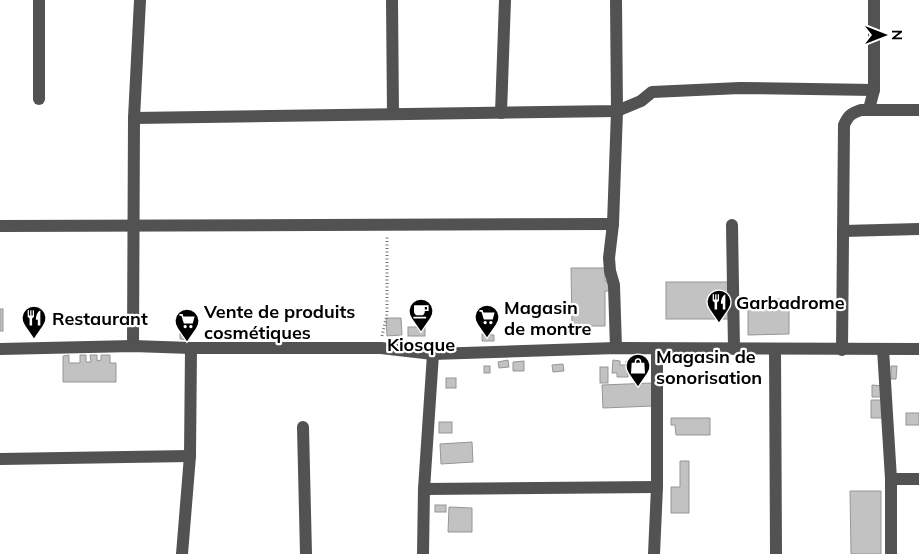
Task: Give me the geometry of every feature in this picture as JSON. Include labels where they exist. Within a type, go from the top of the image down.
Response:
[{"type":"street","points":[[38,0],[38,99]]},
{"type":"street","points":[[134,346],[134,118],[140,0]]},
{"type":"street","points":[[392,0],[393,114]]},
{"type":"street","points":[[501,113],[505,0]]},
{"type":"street","points":[[616,0],[617,111],[614,224],[609,258],[610,272],[614,285],[616,348]]},
{"type":"street","points":[[869,109],[874,90],[874,0]]},
{"type":"street","points":[[134,118],[617,111],[641,100],[652,92],[740,88],[874,90]]},
{"type":"street","points":[[842,350],[844,125],[847,117],[853,112],[869,109],[919,110]]},
{"type":"street","points":[[0,226],[614,224]]},
{"type":"street","points":[[732,225],[734,349]]},
{"type":"street","points":[[843,231],[919,229]]},
{"type":"street","points":[[0,349],[134,346],[191,348],[381,348],[433,354],[616,348],[919,349]]},
{"type":"street","points":[[182,554],[190,456],[191,348]]},
{"type":"street","points":[[654,554],[657,487],[656,349]]},
{"type":"street","points":[[775,349],[776,554]]},
{"type":"street","points":[[883,349],[891,479],[891,554]]},
{"type":"street","points":[[423,554],[424,489],[433,354]]},
{"type":"street","points":[[303,427],[306,554]]},
{"type":"street","points":[[0,459],[190,456]]},
{"type":"street","points":[[891,479],[919,479]]},
{"type":"street","points":[[424,489],[657,487]]},
{"type":"path","points":[[381,348],[382,331],[387,314],[387,224]]},
{"type":"building","points":[[571,268],[605,268],[605,281],[611,281],[611,291],[605,291],[605,326],[572,326]]},
{"type":"building","points":[[666,282],[730,282],[730,319],[666,319]]},
{"type":"building","points":[[748,299],[760,299],[760,306],[776,306],[776,299],[789,299],[789,334],[748,335]]},
{"type":"building","points":[[0,309],[3,309],[3,331],[0,331]]},
{"type":"building","points":[[386,318],[401,318],[402,335],[387,336]]},
{"type":"building","points":[[180,325],[190,325],[189,340],[180,339]]},
{"type":"building","points":[[408,327],[425,327],[425,336],[408,336]]},
{"type":"building","points":[[482,334],[494,335],[494,341],[482,341]]},
{"type":"building","points":[[69,355],[69,363],[80,363],[80,355],[86,355],[86,362],[91,362],[90,355],[97,355],[97,361],[101,360],[101,355],[110,355],[110,363],[116,363],[116,382],[63,382],[63,356]]},
{"type":"building","points":[[508,360],[509,367],[499,368],[498,362]]},
{"type":"building","points":[[613,360],[620,361],[620,365],[626,365],[626,361],[631,361],[631,367],[628,366],[628,377],[617,377],[617,373],[612,373]]},
{"type":"building","points":[[524,361],[524,371],[513,371],[513,362]]},
{"type":"building","points":[[563,364],[564,371],[553,372],[552,365]]},
{"type":"building","points":[[484,366],[490,366],[490,373],[484,373]]},
{"type":"building","points":[[891,366],[897,366],[896,379],[891,379]]},
{"type":"building","points":[[600,367],[608,367],[608,383],[600,383]]},
{"type":"building","points":[[446,378],[456,378],[456,388],[446,388]]},
{"type":"building","points":[[652,383],[653,406],[603,408],[602,385]]},
{"type":"building","points":[[872,385],[884,386],[883,397],[872,397]]},
{"type":"building","points":[[871,400],[885,400],[884,418],[871,418]]},
{"type":"building","points":[[906,413],[919,413],[919,425],[906,425]]},
{"type":"building","points":[[671,418],[710,418],[710,435],[676,435],[675,425],[671,425]]},
{"type":"building","points":[[439,422],[452,422],[452,433],[439,433]]},
{"type":"building","points":[[472,442],[473,462],[441,464],[440,444]]},
{"type":"building","points":[[680,461],[689,461],[689,513],[671,513],[671,487],[680,487]]},
{"type":"building","points":[[850,491],[881,491],[881,554],[851,554]]},
{"type":"building","points":[[435,505],[446,505],[446,512],[435,512]]},
{"type":"building","points":[[449,507],[472,508],[472,532],[448,532]]},
{"type":"place","name":"Garbadrome","points":[[719,323]]},
{"type":"place","name":"Kiosque","points":[[421,332]]},
{"type":"place","name":"Magasin de montre","points":[[487,338]]},
{"type":"place","name":"Restaurant","points":[[34,339]]},
{"type":"place","name":"Vente de produits cosmétiques","points":[[187,342]]},
{"type":"place","name":"Magasin de sonorisation","points":[[638,387]]}]
